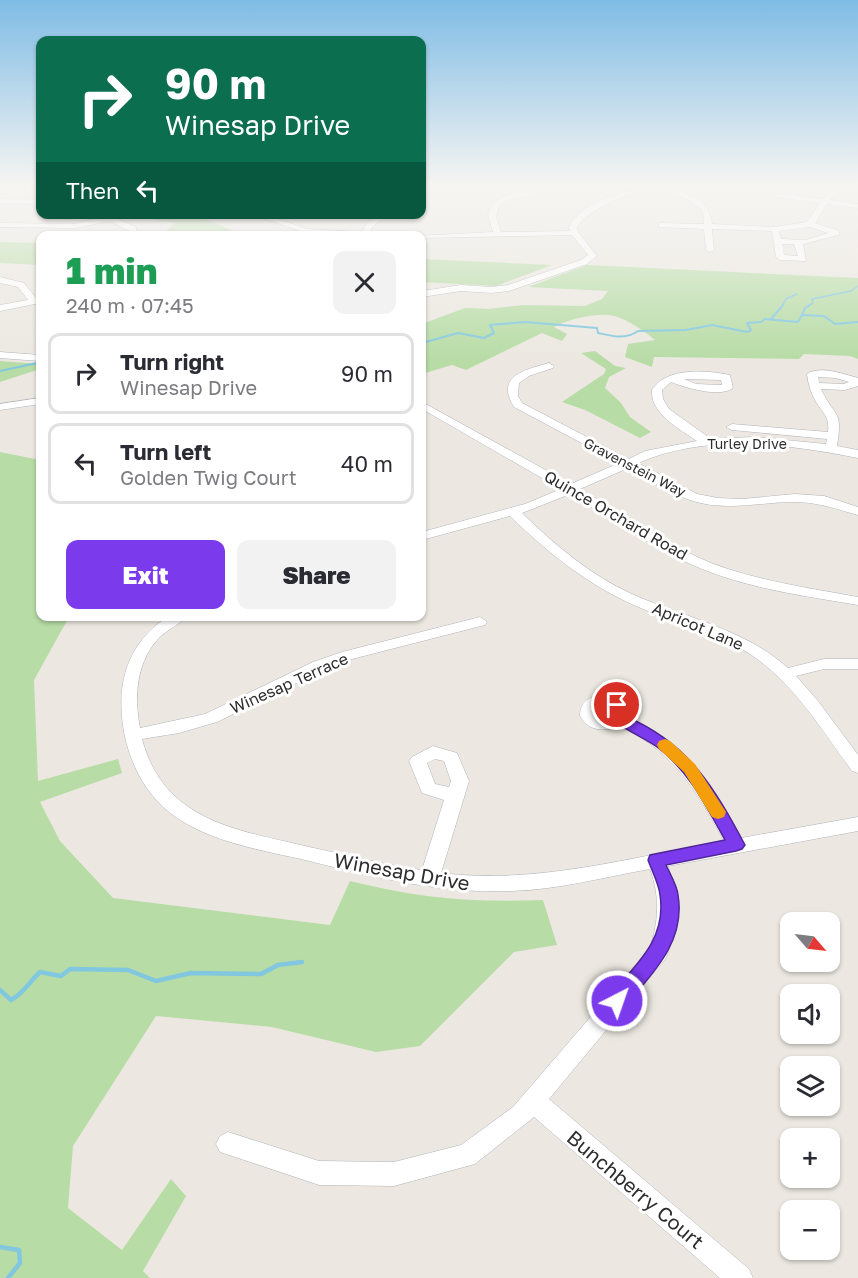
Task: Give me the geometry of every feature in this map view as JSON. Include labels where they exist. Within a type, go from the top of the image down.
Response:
[{"type":"street","points":[[426,293],[461,288],[491,290],[509,288],[584,262],[593,256],[591,251],[581,243]]},
{"type":"street","points":[[709,243],[710,250]]},
{"type":"street","points":[[778,243],[780,257],[803,259],[798,243],[794,243]]},
{"type":"street","points":[[0,280],[21,285],[36,300]]},
{"type":"street","points":[[0,308],[36,301]]},
{"type":"street","points":[[0,356],[36,358]]},
{"type":"street","name":"Gravenstein Way","points":[[549,366],[520,376],[515,381],[511,389],[512,396],[518,405],[683,492],[705,500],[742,503],[824,500],[858,511]]},
{"type":"street","points":[[672,378],[662,381],[657,389],[656,397],[665,411],[707,442]]},
{"type":"street","points":[[732,428],[786,430],[832,442],[835,423],[831,412],[821,401],[814,386],[845,387],[858,381]]},
{"type":"street","points":[[0,407],[36,402]]},
{"type":"street","name":"Quince Orchard Road","points":[[426,407],[671,549],[707,566],[771,586],[858,601]]},
{"type":"street","name":"Turley Drive","points":[[572,490],[627,463],[667,449],[707,442],[770,440],[832,442],[858,453]]},
{"type":"street","points":[[426,535],[514,513],[572,490]]},
{"type":"street","name":"Apricot Lane","points":[[514,513],[562,558],[589,577],[642,603],[729,637],[758,652],[797,684],[858,767]]},
{"type":"street","name":"Winesap Drive","points":[[172,621],[147,642],[131,671],[128,686],[129,709],[140,760],[154,788],[175,808],[190,818],[247,839],[429,880],[481,885],[516,884],[858,824]]},
{"type":"street","name":"Winesap Terrace","points":[[134,735],[179,728],[211,718],[318,666],[347,655],[480,622]]},
{"type":"street","points":[[786,674],[824,664],[858,664]]},
{"type":"street","points":[[621,720],[644,730],[664,744],[690,768],[704,787],[736,845]]},
{"type":"street","points":[[429,880],[455,793]]},
{"type":"street","points":[[228,1144],[319,1173],[394,1174],[467,1156],[521,1115],[659,952],[669,923],[669,895],[656,860]]},
{"type":"street","name":"Bunchberry Court","points":[[532,1100],[740,1278]]},
{"type":"green space","points":[[0,243],[36,243],[36,265],[0,263]]},
{"type":"green space","points":[[426,259],[552,265],[496,286],[426,282]]},
{"type":"green space","points":[[587,265],[858,278],[858,359],[850,356],[804,354],[799,359],[654,357],[652,367],[625,357],[628,344],[655,340],[625,320],[600,315],[575,319],[554,327],[567,334],[562,341],[542,333],[466,370],[452,365],[426,373],[426,323],[465,308],[489,309],[523,305],[585,306],[602,299],[608,291],[528,287]]},
{"type":"green space","points":[[595,351],[615,366],[626,368],[609,377],[605,388],[621,403],[630,417],[651,432],[640,438],[585,410],[562,402],[604,374],[606,369],[581,353]]},
{"type":"green space","points":[[0,361],[36,364],[36,370],[0,382]]},
{"type":"green space","points":[[0,452],[36,459],[36,621],[67,621],[34,680],[38,781],[118,759],[122,773],[40,802],[60,841],[113,898],[330,925],[350,881],[399,892],[446,898],[493,901],[543,900],[557,945],[514,952],[420,1046],[376,1052],[272,1027],[156,1016],[73,1146],[68,1208],[122,1250],[171,1179],[186,1196],[143,1271],[150,1278],[0,1278]]},
{"type":"waterway","points":[[808,306],[813,303],[812,299],[851,291],[858,286]]},
{"type":"waterway","points":[[782,306],[786,299],[797,294]]},
{"type":"waterway","points":[[771,319],[783,305]]},
{"type":"waterway","points":[[802,315],[805,308],[810,305]]},
{"type":"waterway","points":[[426,342],[458,333],[484,338],[494,333],[490,325],[525,322],[597,328],[598,333],[618,336],[629,336],[638,331],[686,330],[712,325],[747,332],[751,330],[747,323],[761,322],[765,319],[798,322],[802,315]]},
{"type":"waterway","points":[[802,315],[824,316],[835,324],[858,322]]},
{"type":"waterway","points":[[0,371],[36,363]]},
{"type":"waterway","points":[[0,990],[11,1000],[23,991],[40,972],[61,976],[70,969],[128,970],[156,981],[191,973],[261,974],[278,965],[302,962]]},
{"type":"waterway","points":[[0,1247],[19,1250],[20,1263],[8,1278]]},
{"type":"slow traffic","points":[[665,745],[690,768],[718,812]]},
{"type":"route","points":[[617,705],[623,712],[621,720],[644,730],[664,744],[690,768],[704,787],[736,845],[656,860],[669,895],[669,923],[659,952],[617,1001]]}]
